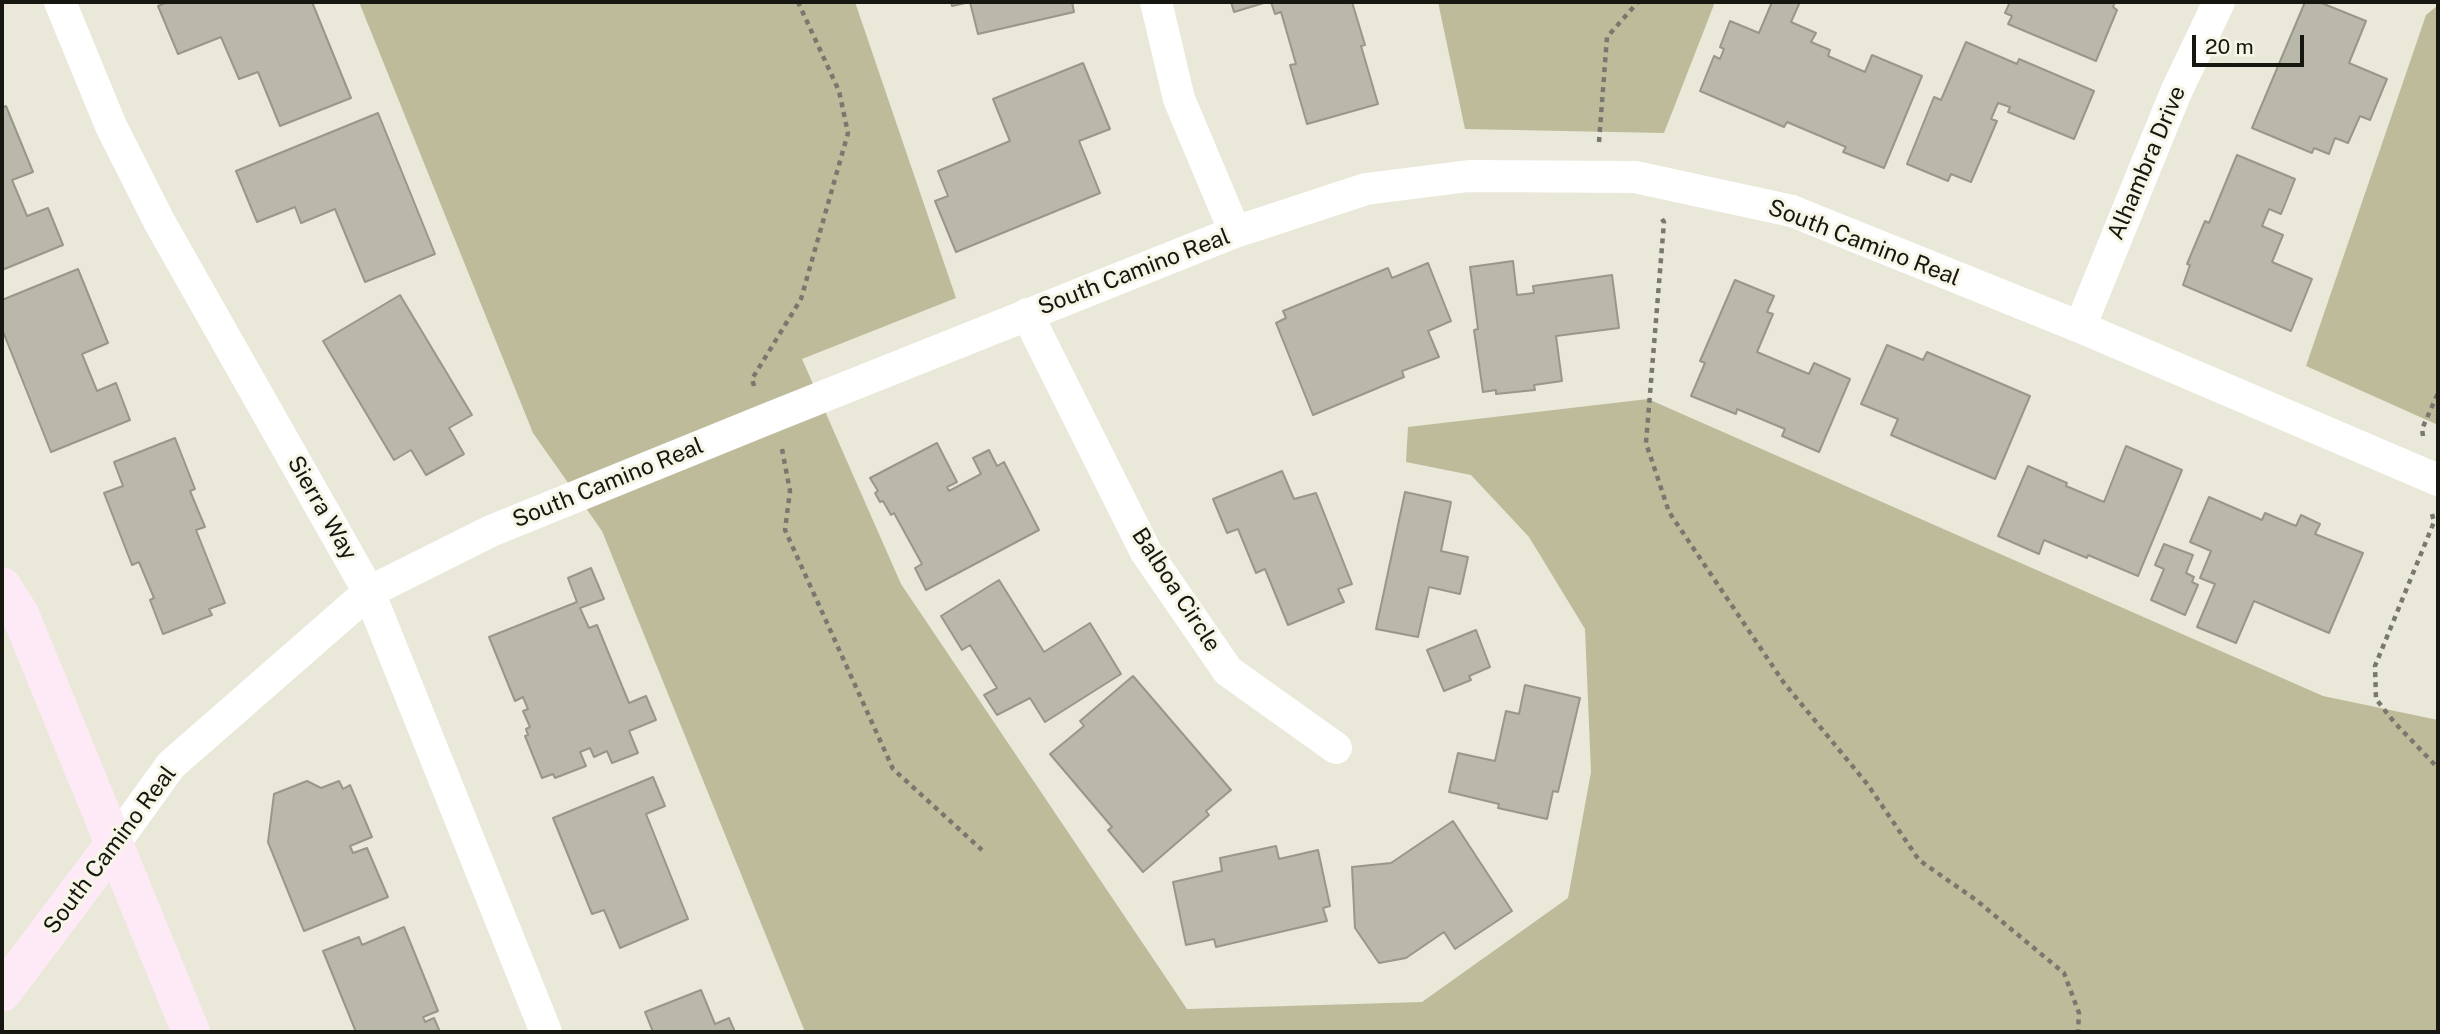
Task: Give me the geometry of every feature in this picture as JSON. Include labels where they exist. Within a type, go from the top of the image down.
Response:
[{"type":"street","name":"Sierra Way","points":[[61,2],[111,126],[160,223],[369,592],[547,1032]]},
{"type":"street","points":[[1156,2],[1179,99],[1235,232]]},
{"type":"street","name":"Alhambra Drive","points":[[2080,327],[2176,92],[2219,2]]},
{"type":"street","name":"South Camino Real","points":[[2,993],[171,765],[369,592],[491,531],[767,419],[1235,232],[1366,189],[1469,176],[1635,177],[1791,211],[2080,327],[2432,477]]},
{"type":"street","name":"Balboa Circle","points":[[1027,314],[1146,552],[1228,671],[1336,748]]},
{"type":"street","points":[[2,586],[20,614],[191,1032]]},
{"type":"path","points":[[798,2],[839,91],[848,133],[801,299],[752,379],[767,419],[785,454],[790,491],[785,530],[893,769],[982,850]]},
{"type":"path","points":[[1638,2],[1606,37],[1599,142],[1635,177],[1664,222],[1646,443],[1670,512],[1784,683],[1868,785],[1919,860],[1976,900],[2064,973],[2079,1013],[2078,1032]]},
{"type":"path","points":[[2438,393],[2422,429],[2432,477],[2434,522],[2375,666],[2376,699],[2438,768]]},
{"type":"shaded area","points":[[359,2],[855,2],[956,298],[802,359],[901,584],[1187,1009],[1422,1002],[1568,898],[1591,772],[1585,629],[1529,537],[1471,475],[1406,462],[1408,427],[1648,399],[2323,696],[2438,720],[2438,1032],[805,1032],[602,531],[533,433]]},
{"type":"shaded area","points":[[1438,2],[1715,2],[1664,133],[1465,129]]},
{"type":"shaded area","points":[[2438,5],[2438,425],[2306,366],[2426,15]]},
{"type":"building","points":[[168,2],[312,2],[351,98],[280,126],[258,72],[239,79],[221,37],[178,54],[158,6]]},
{"type":"building","points":[[951,2],[970,2],[952,6]]},
{"type":"building","points":[[970,2],[1072,2],[1074,12],[978,34]]},
{"type":"building","points":[[1231,2],[1267,2],[1234,12]]},
{"type":"building","points":[[1271,2],[1352,2],[1365,45],[1361,46],[1378,104],[1307,124],[1290,65],[1296,64],[1281,12],[1275,14]]},
{"type":"building","points":[[1772,2],[1800,2],[1791,22],[1816,33],[1811,42],[1830,50],[1828,56],[1865,72],[1872,55],[1922,76],[1884,168],[1843,152],[1846,147],[1787,122],[1784,127],[1700,91],[1714,56],[1720,59],[1724,49],[1720,47],[1730,21],[1759,33]]},
{"type":"building","points":[[2010,2],[2115,2],[2113,7],[2117,10],[2096,61],[2008,24],[2012,16],[2005,13]]},
{"type":"building","points":[[2305,2],[2319,2],[2366,21],[2349,63],[2387,79],[2370,120],[2360,116],[2348,143],[2335,138],[2329,154],[2314,148],[2312,153],[2252,128]]},
{"type":"building","points":[[1966,42],[2017,64],[2019,59],[2094,91],[2074,139],[2008,112],[2010,107],[1998,103],[1991,119],[1997,121],[1971,182],[1951,174],[1948,181],[1907,164],[1934,97],[1941,100]]},
{"type":"building","points":[[1083,63],[1110,129],[1079,141],[1100,193],[956,252],[935,201],[948,196],[938,171],[1010,141],[993,99]]},
{"type":"building","points":[[6,106],[33,172],[12,180],[27,216],[48,208],[63,245],[2,270],[2,108]]},
{"type":"building","points":[[378,113],[435,254],[365,282],[335,209],[301,223],[295,207],[257,222],[236,171]]},
{"type":"building","points":[[2237,155],[2295,179],[2281,214],[2269,209],[2262,226],[2283,235],[2272,262],[2312,279],[2291,331],[2183,285],[2190,265],[2187,264],[2205,221],[2209,223]]},
{"type":"building","points":[[1513,261],[1517,295],[1534,293],[1533,286],[1612,275],[1619,328],[1556,336],[1562,381],[1534,385],[1535,390],[1496,394],[1496,390],[1483,392],[1474,330],[1478,329],[1470,267]]},
{"type":"building","points":[[1428,263],[1451,321],[1428,331],[1439,357],[1402,371],[1404,377],[1313,415],[1276,323],[1286,318],[1283,311],[1388,268],[1392,278]]},
{"type":"building","points":[[78,269],[108,343],[82,354],[97,391],[116,383],[130,420],[51,452],[2,329],[2,300]]},
{"type":"building","points":[[1735,280],[1774,296],[1767,312],[1773,314],[1757,352],[1809,374],[1814,363],[1850,379],[1819,452],[1782,436],[1785,429],[1737,409],[1736,414],[1691,396],[1705,363],[1700,361]]},
{"type":"building","points":[[400,295],[472,415],[449,428],[464,454],[426,475],[411,450],[394,460],[323,341]]},
{"type":"building","points":[[1887,345],[1923,360],[1927,352],[2030,396],[1995,479],[1891,435],[1898,419],[1861,404]]},
{"type":"building","points":[[175,438],[195,489],[190,491],[205,527],[196,530],[225,603],[209,609],[212,615],[163,634],[150,600],[154,598],[139,562],[132,565],[104,493],[123,486],[114,462]]},
{"type":"building","points":[[937,443],[957,482],[947,487],[949,491],[981,474],[973,458],[989,450],[997,466],[1004,462],[1039,530],[926,590],[915,568],[922,564],[894,513],[891,515],[883,501],[880,502],[875,493],[878,491],[870,478]]},
{"type":"building","points":[[2126,446],[2182,470],[2138,576],[2044,540],[2039,554],[1998,536],[2028,466],[2104,502]]},
{"type":"building","points":[[1282,471],[1294,499],[1316,493],[1352,584],[1338,589],[1344,602],[1288,625],[1265,569],[1256,573],[1238,529],[1227,533],[1213,499]]},
{"type":"building","points":[[1405,492],[1451,502],[1441,551],[1468,557],[1460,594],[1429,587],[1418,637],[1376,629]]},
{"type":"building","points":[[2209,497],[2262,520],[2265,513],[2296,526],[2301,515],[2320,524],[2315,534],[2363,553],[2329,633],[2254,601],[2236,643],[2197,627],[2215,584],[2200,578],[2211,551],[2190,542]]},
{"type":"building","points":[[2164,544],[2193,555],[2186,573],[2194,577],[2192,582],[2198,585],[2185,615],[2151,600],[2164,569],[2155,565]]},
{"type":"building","points":[[591,568],[604,599],[580,608],[589,628],[597,625],[629,703],[646,696],[656,720],[629,731],[638,753],[612,763],[607,751],[594,757],[590,748],[580,752],[586,766],[555,778],[553,774],[542,778],[525,736],[528,735],[526,729],[530,727],[523,711],[528,709],[523,697],[515,701],[489,637],[577,602],[568,578]]},
{"type":"building","points":[[999,580],[1044,652],[1090,623],[1121,674],[1045,722],[1030,698],[997,715],[984,695],[997,688],[970,645],[962,650],[941,616]]},
{"type":"building","points":[[1476,630],[1490,667],[1469,676],[1471,680],[1444,691],[1427,650]]},
{"type":"building","points":[[1133,676],[1231,790],[1206,811],[1209,815],[1143,872],[1108,830],[1112,827],[1050,754],[1084,726],[1080,721]]},
{"type":"building","points":[[1525,685],[1580,698],[1558,792],[1553,791],[1547,819],[1498,808],[1499,804],[1449,792],[1458,753],[1495,761],[1506,711],[1519,714]]},
{"type":"building","points":[[653,777],[665,806],[646,814],[688,919],[620,948],[604,910],[592,914],[553,818]]},
{"type":"building","points":[[307,781],[321,788],[339,781],[343,789],[350,785],[372,837],[350,846],[353,853],[367,848],[388,897],[304,931],[268,842],[274,794]]},
{"type":"building","points":[[1453,821],[1512,911],[1455,949],[1444,932],[1406,958],[1379,963],[1355,928],[1352,867],[1391,863]]},
{"type":"building","points":[[1276,846],[1279,859],[1318,850],[1330,906],[1323,908],[1327,921],[1216,947],[1214,939],[1186,945],[1173,882],[1222,871],[1220,858]]},
{"type":"building","points":[[404,927],[438,1011],[423,1017],[425,1022],[434,1018],[440,1032],[356,1032],[323,951],[359,937],[362,945]]},
{"type":"building","points":[[701,990],[715,1024],[729,1018],[735,1032],[653,1032],[645,1012]]}]
